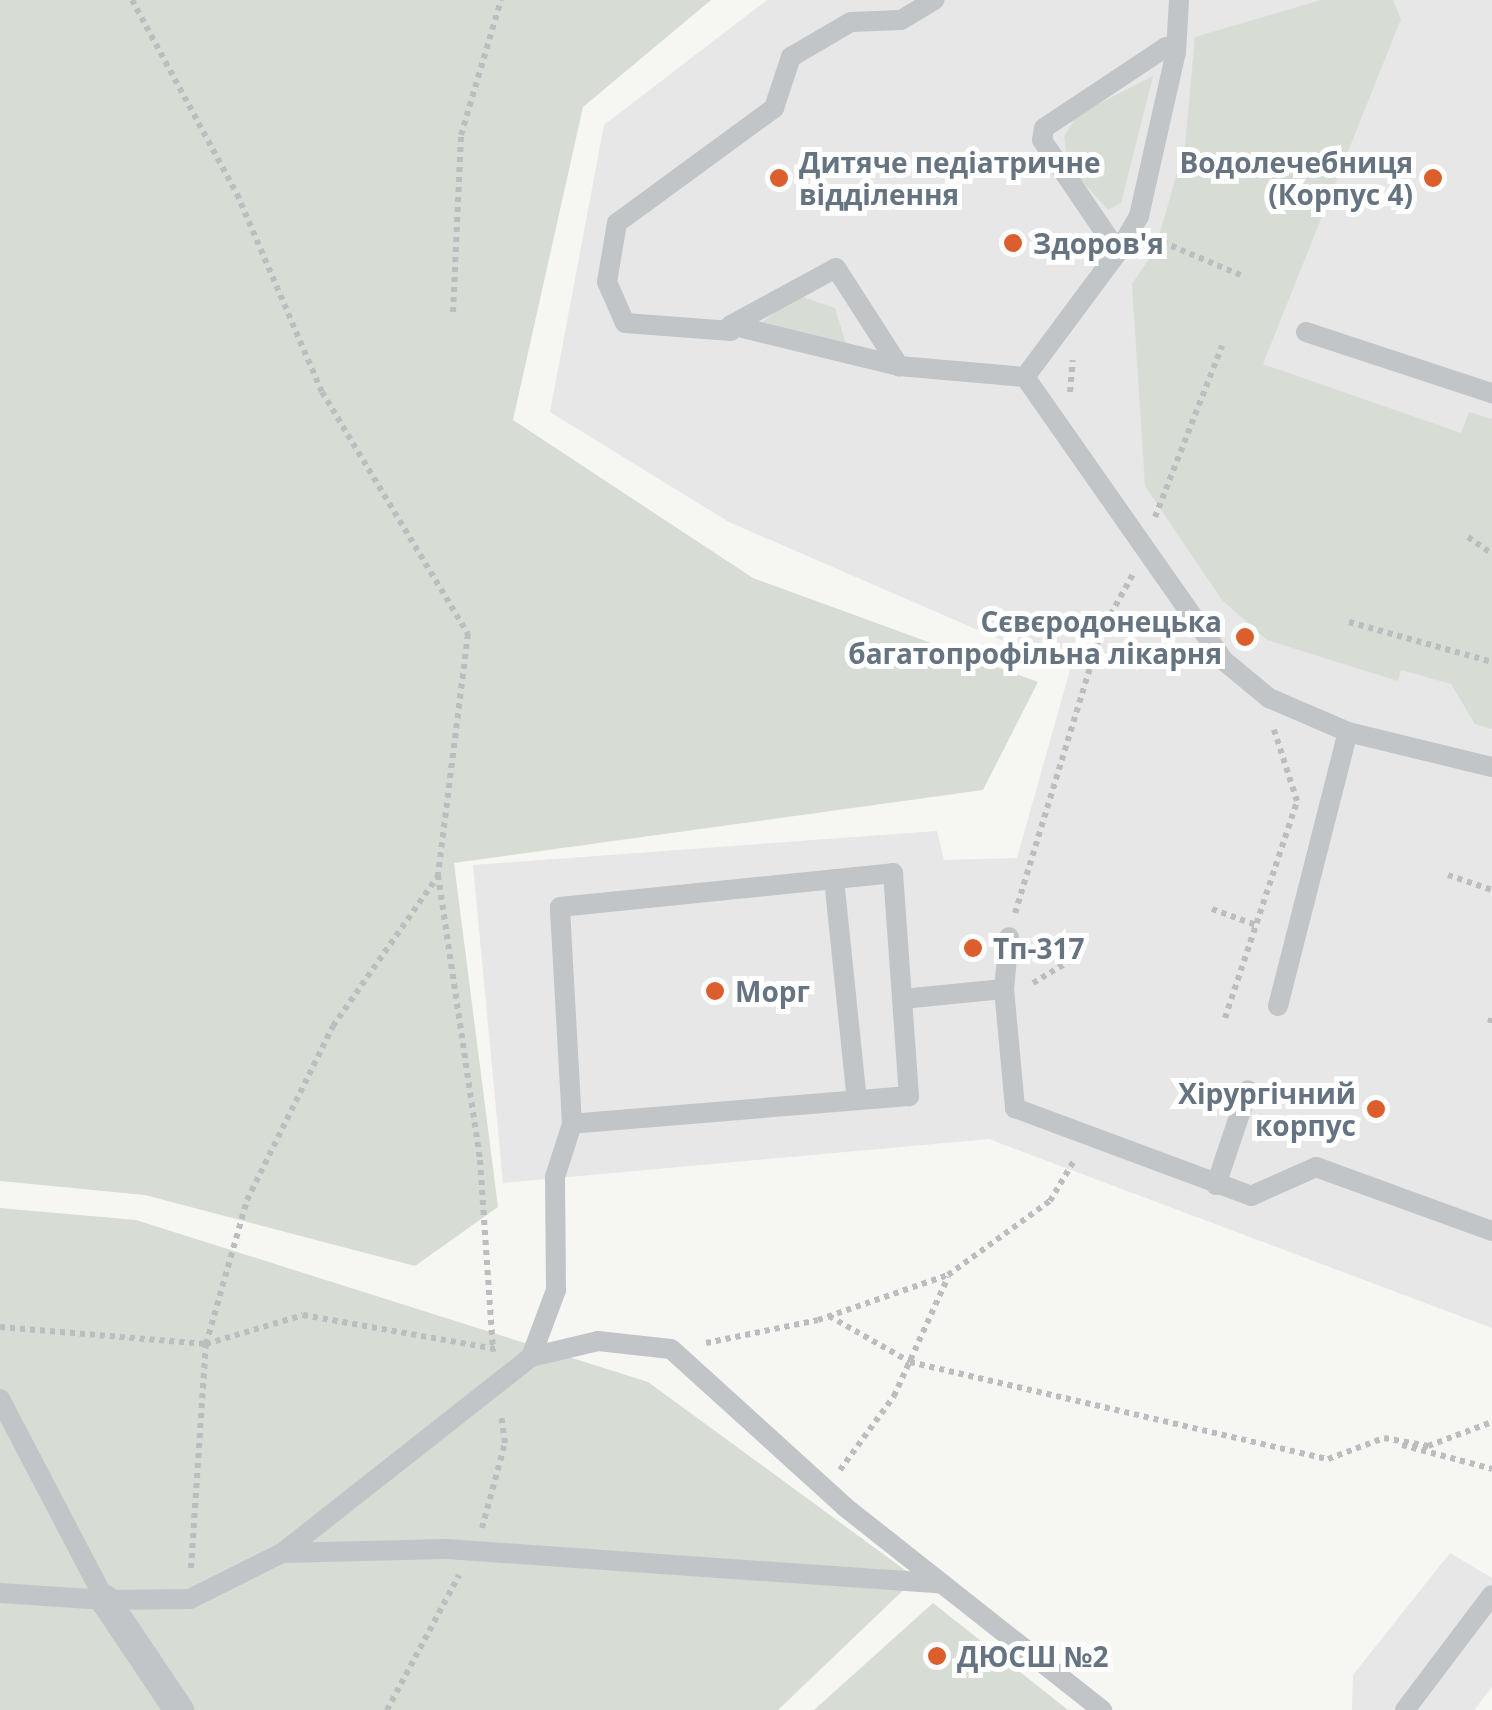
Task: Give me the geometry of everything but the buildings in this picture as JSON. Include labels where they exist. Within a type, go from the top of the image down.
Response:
[{"type":"street","points":[[105,1600],[179,1710]]},
{"type":"lane","points":[[934,0],[901,20],[852,22],[799,52],[774,108],[617,222],[606,282],[625,322],[731,331],[899,366],[1025,377]]},
{"type":"lane","points":[[1025,377],[1118,252],[1154,180],[1176,52],[1179,0]]},
{"type":"lane","points":[[1118,252],[1042,140],[1044,128],[1166,47],[1176,52]]},
{"type":"lane","points":[[731,331],[836,268],[899,366]]},
{"type":"lane","points":[[1306,332],[1492,393]]},
{"type":"lane","points":[[1025,377],[1223,660],[1269,698],[1348,732],[1492,768]]},
{"type":"lane","points":[[1278,1006],[1348,732]]},
{"type":"lane","points":[[531,1356],[556,1290],[555,1177],[572,1124],[560,907],[894,874],[909,1096],[572,1124]]},
{"type":"lane","points":[[834,879],[858,1100]]},
{"type":"lane","points":[[1009,937],[1004,989],[1015,1108],[1250,1196],[1316,1166],[1492,1231]]},
{"type":"lane","points":[[902,999],[1004,989]]},
{"type":"lane","points":[[1216,1184],[1248,1090]]},
{"type":"lane","points":[[0,1594],[105,1600],[190,1599],[282,1553],[531,1356],[598,1342],[670,1349],[826,1490],[1102,1710]]},
{"type":"lane","points":[[0,1399],[105,1600]]},
{"type":"lane","points":[[282,1553],[471,1551],[942,1584]]},
{"type":"lane","points":[[1405,1710],[1492,1595]]},
{"type":"path","points":[[132,0],[237,194],[322,392],[468,634],[438,875],[480,1160],[492,1348],[505,1443],[471,1551],[387,1710]]},
{"type":"path","points":[[453,312],[460,135],[501,0]]},
{"type":"path","points":[[1142,252],[1151,238],[1244,277]]},
{"type":"path","points":[[1141,508],[1152,524],[1222,346]]},
{"type":"path","points":[[1074,410],[1077,350]]},
{"type":"path","points":[[1468,537],[1492,554]]},
{"type":"path","points":[[1009,937],[1101,632],[1144,550]]},
{"type":"path","points":[[1349,622],[1492,662]]},
{"type":"path","points":[[1226,1018],[1297,802],[1291,761],[1268,722]]},
{"type":"path","points":[[190,1599],[206,1344],[247,1200],[282,1120],[333,1026],[438,875]]},
{"type":"path","points":[[1448,875],[1492,890]]},
{"type":"path","points":[[1212,909],[1256,925]]},
{"type":"path","points":[[1004,989],[1027,987],[1083,954]]},
{"type":"path","points":[[670,1349],[829,1316],[948,1276],[1050,1201],[1088,1136]]},
{"type":"path","points":[[826,1490],[910,1362],[948,1276]]},
{"type":"path","points":[[0,1328],[206,1344],[303,1315],[531,1356]]},
{"type":"path","points":[[829,1316],[910,1362],[1328,1459],[1384,1438],[1428,1446],[1492,1422]]},
{"type":"path","points":[[1384,1438],[1492,1469]]},
{"type":"shaded area","points":[[0,0],[711,0],[583,107],[513,420],[753,578],[1038,682],[983,790],[454,863],[498,1207],[415,1266],[145,1195],[0,1181]]},
{"type":"shaded area","name":"Сєвєродонецька багатопрофiльна лiкарня","points":[[767,0],[1492,0],[1492,1328],[989,1139],[503,1183],[473,865],[937,831],[944,860],[1017,858],[1070,670],[729,522],[550,412],[604,125]]},
{"type":"shaded area","points":[[1321,0],[1393,0],[1401,19],[1263,364],[1461,433],[1469,412],[1492,419],[1492,729],[1475,724],[1451,684],[1401,670],[1398,681],[1267,640],[1222,600],[1145,486],[1132,284],[1155,250],[1185,145],[1195,37]]},
{"type":"shaded area","points":[[1153,76],[1121,203],[1108,210],[1068,166],[1064,137],[1077,115]]},
{"type":"shaded area","points":[[797,295],[835,308],[846,344],[761,323]]},
{"type":"shaded area","points":[[0,1208],[136,1220],[648,1382],[916,1578],[778,1710],[0,1710]]},
{"type":"shaded area","points":[[1450,1553],[1492,1578],[1492,1687],[1474,1710],[1352,1710],[1353,1675]]},
{"type":"shaded area","name":"ДЮСШ №2","points":[[933,1603],[1068,1710],[814,1710]]},
{"type":"place","name":"Дитяче педіатричне відділення","points":[[779,178]]},
{"type":"place","name":"Водолечебниця (Корпус 4)","points":[[1433,178]]},
{"type":"place","name":"Здоров'я","points":[[1013,243]]},
{"type":"place","name":"Сєвєродонецька багатопрофiльна лiкарня","points":[[1245,637]]},
{"type":"place","name":"Тп-317","points":[[973,948]]},
{"type":"place","name":"Морг","points":[[715,991]]},
{"type":"place","name":"Хірургічний корпус","points":[[1376,1109]]},
{"type":"place","name":"ДЮСШ №2","points":[[937,1656]]}]
